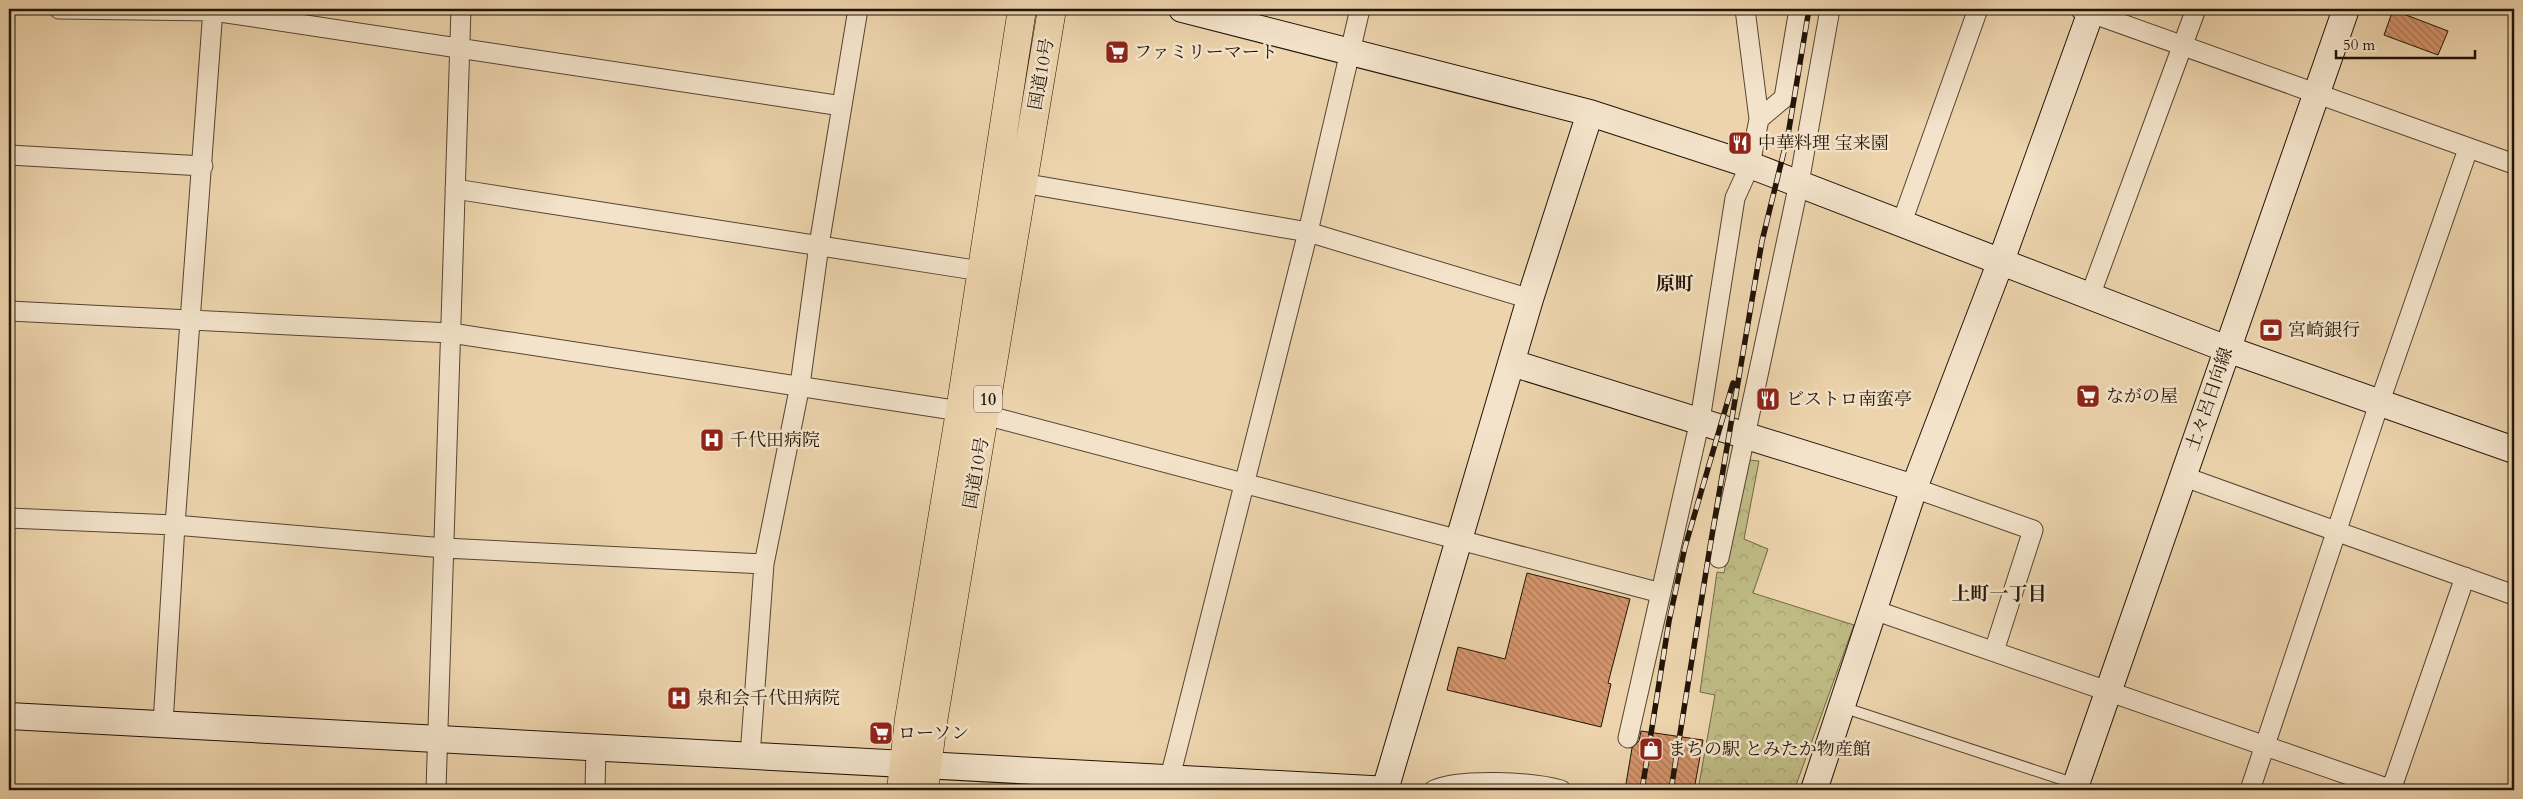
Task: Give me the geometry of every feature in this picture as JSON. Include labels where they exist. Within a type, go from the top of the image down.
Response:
[{"type":"highway","name":"国道10号","points":[[973,413],[981,271],[1022,9]]},
{"type":"highway","name":"国道10号","points":[[914,777],[973,413],[1022,183],[1052,9]]},
{"type":"street","points":[[59,9],[213,10],[842,106]]},
{"type":"street","points":[[436,790],[461,9]]},
{"type":"street","points":[[750,756],[764,564],[800,385],[819,245],[858,9]]},
{"type":"street","points":[[1182,9],[1349,50],[1590,114],[1750,165],[1902,222],[2227,349],[2514,450]]},
{"type":"street","points":[[1168,784],[1308,232],[1360,9]]},
{"type":"street","points":[[1628,738],[1700,420],[1735,198],[1750,165],[1759,119],[1745,9]]},
{"type":"street","points":[[1759,119],[1784,98],[1799,9]]},
{"type":"street","points":[[1719,558],[1798,183],[1830,9]]},
{"type":"street","points":[[1902,222],[1978,9]]},
{"type":"street","points":[[2090,296],[2184,46],[2196,9]]},
{"type":"street","name":"土々呂日向線","points":[[2075,787],[2182,476],[2318,95],[2346,9]]},
{"type":"street","points":[[163,724],[175,525],[203,166],[213,10]]},
{"type":"street","points":[[1814,790],[1914,488],[2001,261],[2087,10],[2318,95],[2514,164]]},
{"type":"street","points":[[1385,790],[1461,539],[1530,299],[1590,114]]},
{"type":"street","points":[[2250,790],[2338,532],[2379,404],[2468,149]]},
{"type":"street","points":[[9,155],[203,166]]},
{"type":"street","points":[[1022,183],[1308,232],[1530,299]]},
{"type":"street","points":[[455,190],[981,271]]},
{"type":"street","points":[[9,311],[450,333],[800,385],[973,413],[1245,485],[1461,539],[1661,593]]},
{"type":"street","points":[[1512,363],[1746,434],[1914,488],[2033,530],[1994,652]]},
{"type":"street","points":[[2182,476],[2514,594]]},
{"type":"street","points":[[9,518],[175,525],[444,548],[764,564]]},
{"type":"street","points":[[1874,610],[2391,790],[2466,577]]},
{"type":"street","points":[[9,716],[750,756],[914,777],[1389,790]]},
{"type":"street","points":[[595,790],[596,747]]},
{"type":"street","points":[[1434,790],[1445,785],[1464,783],[1547,786],[1561,790]]},
{"type":"lane","points":[[1842,707],[2075,787]]},
{"type":"green space","points":[[1749,460],[1759,461],[1744,539],[1768,549],[1753,593],[1854,625],[1795,788],[1788,790],[1698,790],[1715,695],[1700,692],[1717,572],[1724,573]]},
{"type":"building","points":[[2393,10],[2448,31],[2438,55],[2384,35]]},
{"type":"building","points":[[1527,573],[1630,599],[1608,683],[1611,684],[1601,727],[1447,690],[1458,647],[1505,659]]},
{"type":"building","points":[[1641,731],[1703,740],[1694,790],[1625,790],[1632,748],[1639,741]]},
{"type":"railway","points":[[1671,790],[1762,241],[1788,135],[1809,9]]},
{"type":"railway","points":[[1642,790],[1669,621],[1685,547],[1733,383]]},
{"type":"place","name":"ファミリーマート","points":[[1117,52]]},
{"type":"place","name":"中華料理 宝来園","points":[[1740,143]]},
{"type":"place","name":"宮崎銀行","points":[[2271,330]]},
{"type":"place","name":"ながの屋","points":[[2088,396]]},
{"type":"place","name":"ビストロ南蛮亭","points":[[1768,399]]},
{"type":"place","name":"千代田病院","points":[[712,440]]},
{"type":"place","name":"泉和会千代田病院","points":[[679,698]]},
{"type":"place","name":"ローソン","points":[[881,733]]},
{"type":"place","name":"まちの駅 とみたか物産館","points":[[1651,749]]},
{"type":"district","name":"原町","points":[[1675,283]]},
{"type":"district","name":"上町一丁目","points":[[1999,593]]}]
